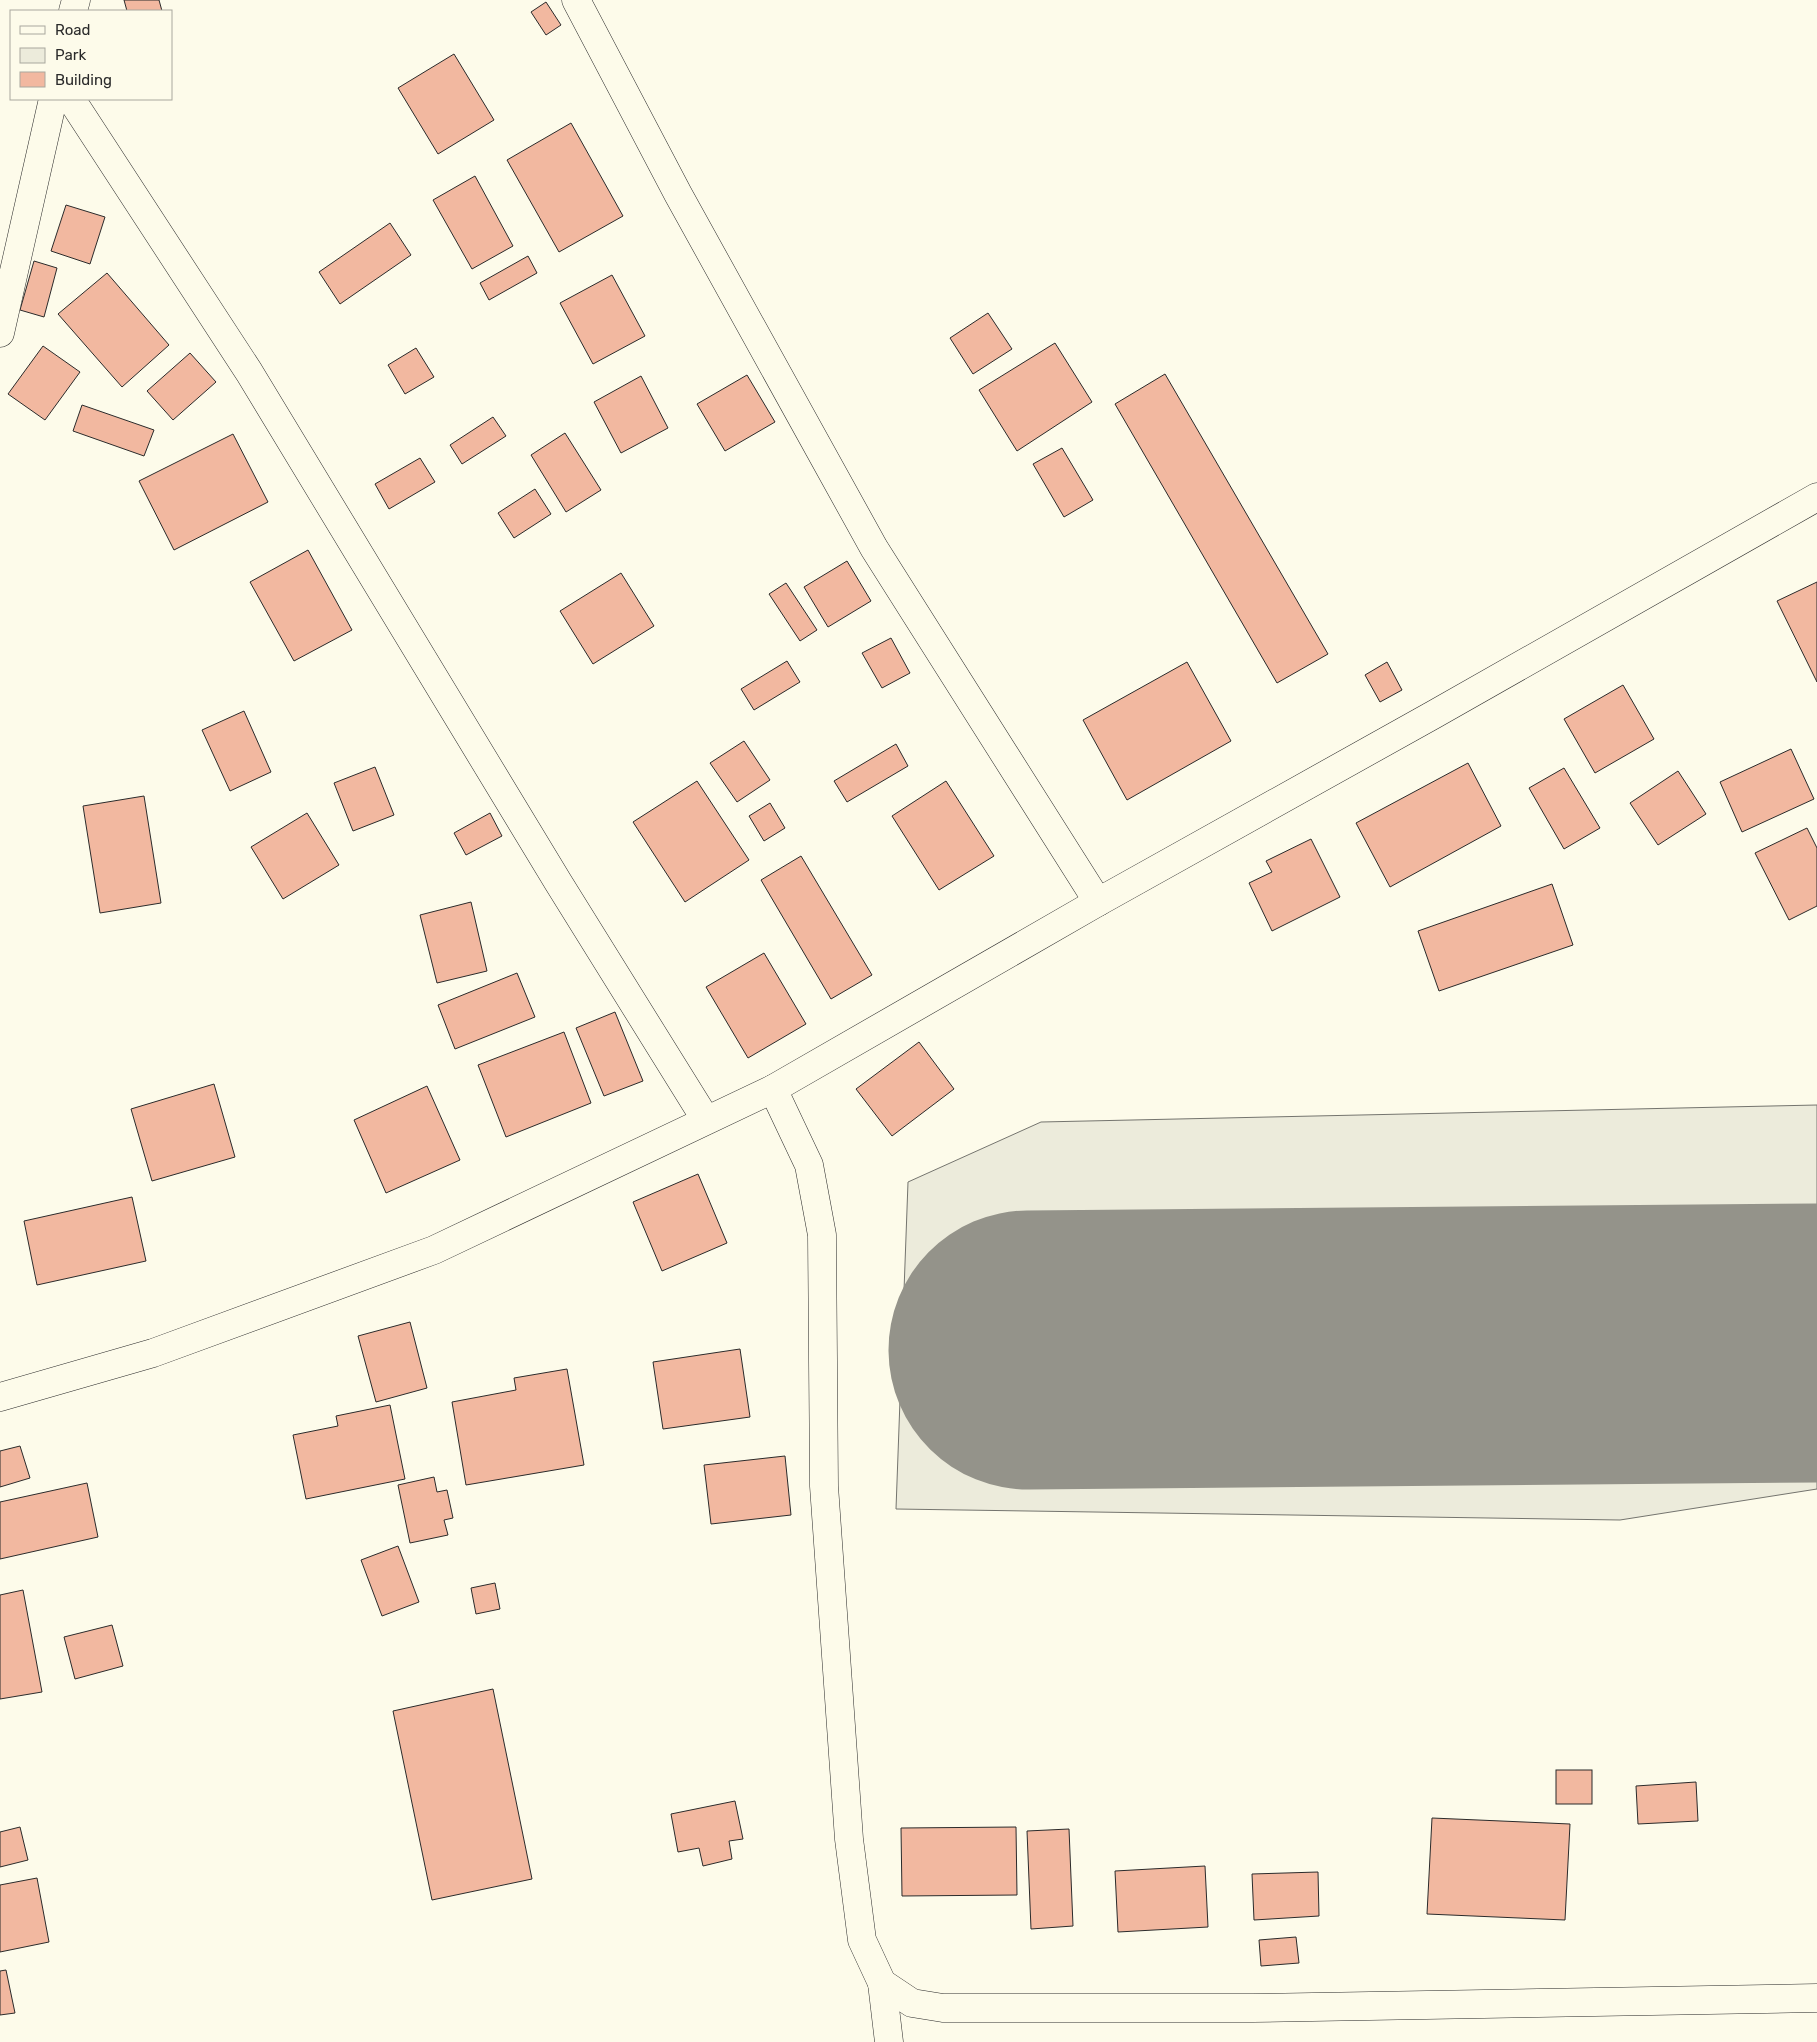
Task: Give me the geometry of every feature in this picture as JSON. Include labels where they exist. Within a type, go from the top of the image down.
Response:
[{"type":"street","points":[[576,0],[678,194],[874,548],[1098,902]]},
{"type":"street","points":[[0,333],[52,100]]},
{"type":"street","points":[[72,100],[249,372],[558,882],[706,1120]]},
{"type":"street","points":[[0,1397],[153,1353],[434,1250],[773,1089],[1098,902],[1817,498]]},
{"type":"street","points":[[773,1089],[809,1165],[822,1235],[824,1486],[849,1839],[862,1940],[882,1984],[889,2042]]},
{"type":"street","points":[[882,1984],[912,2003],[943,2008],[1253,2008],[1817,1998]]},
{"type":"green space","points":[[1817,1105],[1817,1489],[1620,1520],[896,1509],[908,1182],[1041,1122]]},
{"type":"building","points":[[124,0],[159,0],[162,10],[127,10]]},
{"type":"building","points":[[546,2],[561,25],[546,35],[531,12]]},
{"type":"building","points":[[454,54],[494,120],[438,154],[398,88]]},
{"type":"building","points":[[571,123],[623,216],[559,252],[507,160]]},
{"type":"building","points":[[475,176],[513,246],[472,269],[433,200]]},
{"type":"building","points":[[66,205],[105,217],[90,264],[51,251]]},
{"type":"building","points":[[390,223],[411,255],[340,304],[319,272]]},
{"type":"building","points":[[528,256],[537,273],[489,300],[480,283]]},
{"type":"building","points":[[34,261],[57,268],[44,317],[20,310]]},
{"type":"building","points":[[107,273],[169,345],[122,387],[58,314]]},
{"type":"building","points":[[612,275],[645,336],[593,364],[560,303]]},
{"type":"building","points":[[988,313],[1012,349],[973,374],[950,338]]},
{"type":"building","points":[[1055,343],[1092,402],[1017,451],[979,390]]},
{"type":"building","points":[[43,346],[80,372],[45,420],[8,394]]},
{"type":"building","points":[[416,348],[434,377],[405,394],[388,365]]},
{"type":"building","points":[[190,353],[216,382],[173,420],[147,391]]},
{"type":"building","points":[[1165,374],[1328,654],[1277,683],[1115,404]]},
{"type":"building","points":[[747,375],[775,422],[725,451],[697,404]]},
{"type":"building","points":[[641,376],[668,428],[621,453],[594,402]]},
{"type":"building","points":[[82,405],[154,430],[144,456],[73,431]]},
{"type":"building","points":[[493,417],[506,436],[462,464],[450,445]]},
{"type":"building","points":[[565,433],[601,490],[566,512],[531,455]]},
{"type":"building","points":[[233,434],[268,502],[174,550],[139,481]]},
{"type":"building","points":[[1062,448],[1093,500],[1064,517],[1033,464]]},
{"type":"building","points":[[420,458],[435,482],[389,509],[375,484]]},
{"type":"building","points":[[535,489],[551,514],[514,538],[498,513]]},
{"type":"building","points":[[308,550],[352,630],[294,661],[250,582]]},
{"type":"building","points":[[847,561],[871,601],[828,627],[804,587]]},
{"type":"building","points":[[621,573],[654,626],[593,664],[560,611]]},
{"type":"building","points":[[1817,582],[1817,682],[1777,601]]},
{"type":"building","points":[[786,583],[817,630],[800,641],[769,594]]},
{"type":"building","points":[[891,638],[910,673],[882,688],[862,653]]},
{"type":"building","points":[[787,661],[800,682],[754,710],[741,689]]},
{"type":"building","points":[[1187,662],[1231,741],[1127,800],[1083,720]]},
{"type":"building","points":[[1387,662],[1402,690],[1380,702],[1365,675]]},
{"type":"building","points":[[1623,685],[1654,739],[1595,773],[1564,719]]},
{"type":"building","points":[[244,711],[271,772],[230,791],[202,730]]},
{"type":"building","points":[[744,741],[770,780],[737,802],[710,763]]},
{"type":"building","points":[[896,744],[908,766],[847,802],[834,781]]},
{"type":"building","points":[[1791,749],[1814,799],[1742,832],[1720,782]]},
{"type":"building","points":[[1468,763],[1501,826],[1390,887],[1356,823]]},
{"type":"building","points":[[375,767],[394,815],[353,831],[334,783]]},
{"type":"building","points":[[1564,768],[1600,828],[1564,849],[1529,788]]},
{"type":"building","points":[[1678,771],[1706,814],[1658,845],[1630,803]]},
{"type":"building","points":[[697,781],[749,860],[685,902],[633,822]]},
{"type":"building","points":[[946,781],[994,856],[939,890],[892,816]]},
{"type":"building","points":[[144,796],[161,903],[100,913],[83,806]]},
{"type":"building","points":[[770,803],[785,828],[764,841],[749,816]]},
{"type":"building","points":[[307,813],[339,865],[283,899],[251,847]]},
{"type":"building","points":[[490,813],[502,836],[466,855],[454,833]]},
{"type":"building","points":[[1807,828],[1817,848],[1817,906],[1789,920],[1755,853]]},
{"type":"building","points":[[1311,839],[1340,897],[1272,931],[1249,883],[1272,872],[1266,861]]},
{"type":"building","points":[[801,856],[872,975],[831,999],[761,880]]},
{"type":"building","points":[[1552,884],[1573,945],[1439,991],[1418,931]]},
{"type":"building","points":[[471,902],[487,971],[437,983],[420,915]]},
{"type":"building","points":[[764,953],[806,1024],[748,1058],[706,987]]},
{"type":"building","points":[[517,973],[535,1017],[455,1049],[438,1005]]},
{"type":"building","points":[[615,1012],[643,1081],[604,1096],[576,1028]]},
{"type":"building","points":[[564,1032],[591,1103],[506,1137],[478,1065]]},
{"type":"building","points":[[919,1042],[954,1089],[892,1136],[856,1089]]},
{"type":"building","points":[[214,1084],[235,1157],[152,1181],[131,1109]]},
{"type":"building","points":[[427,1086],[460,1160],[386,1193],[354,1120]]},
{"type":"building","points":[[698,1174],[727,1243],[662,1271],[633,1202]]},
{"type":"building","points":[[132,1197],[146,1261],[37,1285],[24,1221]]},
{"type":"building","points":[[410,1322],[427,1388],[376,1402],[358,1336]]},
{"type":"building","points":[[740,1349],[750,1417],[663,1429],[653,1362]]},
{"type":"building","points":[[567,1369],[584,1465],[466,1485],[452,1402],[516,1390],[514,1378]]},
{"type":"building","points":[[390,1405],[405,1479],[306,1499],[293,1435],[338,1426],[336,1416]]},
{"type":"building","points":[[20,1446],[30,1478],[0,1487],[0,1451]]},
{"type":"building","points":[[785,1456],[791,1515],[711,1524],[704,1465]]},
{"type":"building","points":[[434,1477],[437,1492],[447,1490],[453,1518],[444,1520],[448,1535],[410,1543],[398,1485]]},
{"type":"building","points":[[87,1483],[98,1537],[0,1559],[0,1502]]},
{"type":"building","points":[[398,1546],[419,1602],[382,1616],[361,1560]]},
{"type":"building","points":[[495,1583],[500,1609],[476,1614],[471,1588]]},
{"type":"building","points":[[23,1590],[42,1692],[0,1699],[0,1595]]},
{"type":"building","points":[[112,1625],[123,1666],[75,1679],[64,1637]]},
{"type":"building","points":[[493,1689],[532,1879],[432,1900],[393,1711]]},
{"type":"building","points":[[1556,1770],[1592,1770],[1592,1804],[1556,1804]]},
{"type":"building","points":[[1696,1782],[1698,1821],[1638,1824],[1636,1786]]},
{"type":"building","points":[[735,1801],[743,1839],[729,1841],[732,1859],[703,1866],[699,1848],[678,1852],[671,1814]]},
{"type":"building","points":[[1432,1818],[1570,1824],[1565,1920],[1427,1914]]},
{"type":"building","points":[[20,1827],[28,1860],[0,1867],[0,1832]]},
{"type":"building","points":[[1016,1827],[1017,1895],[902,1896],[901,1828]]},
{"type":"building","points":[[1069,1829],[1073,1926],[1031,1929],[1027,1831]]},
{"type":"building","points":[[1205,1866],[1208,1927],[1118,1932],[1115,1871]]},
{"type":"building","points":[[1318,1872],[1319,1916],[1254,1920],[1252,1874]]},
{"type":"building","points":[[37,1878],[49,1942],[0,1952],[0,1885]]},
{"type":"building","points":[[1296,1937],[1299,1963],[1261,1966],[1259,1940]]},
{"type":"building","points":[[6,1970],[15,2013],[0,2015],[0,1971]]},
{"type":"runway","points":[[1028,1350],[1817,1343]]}]
